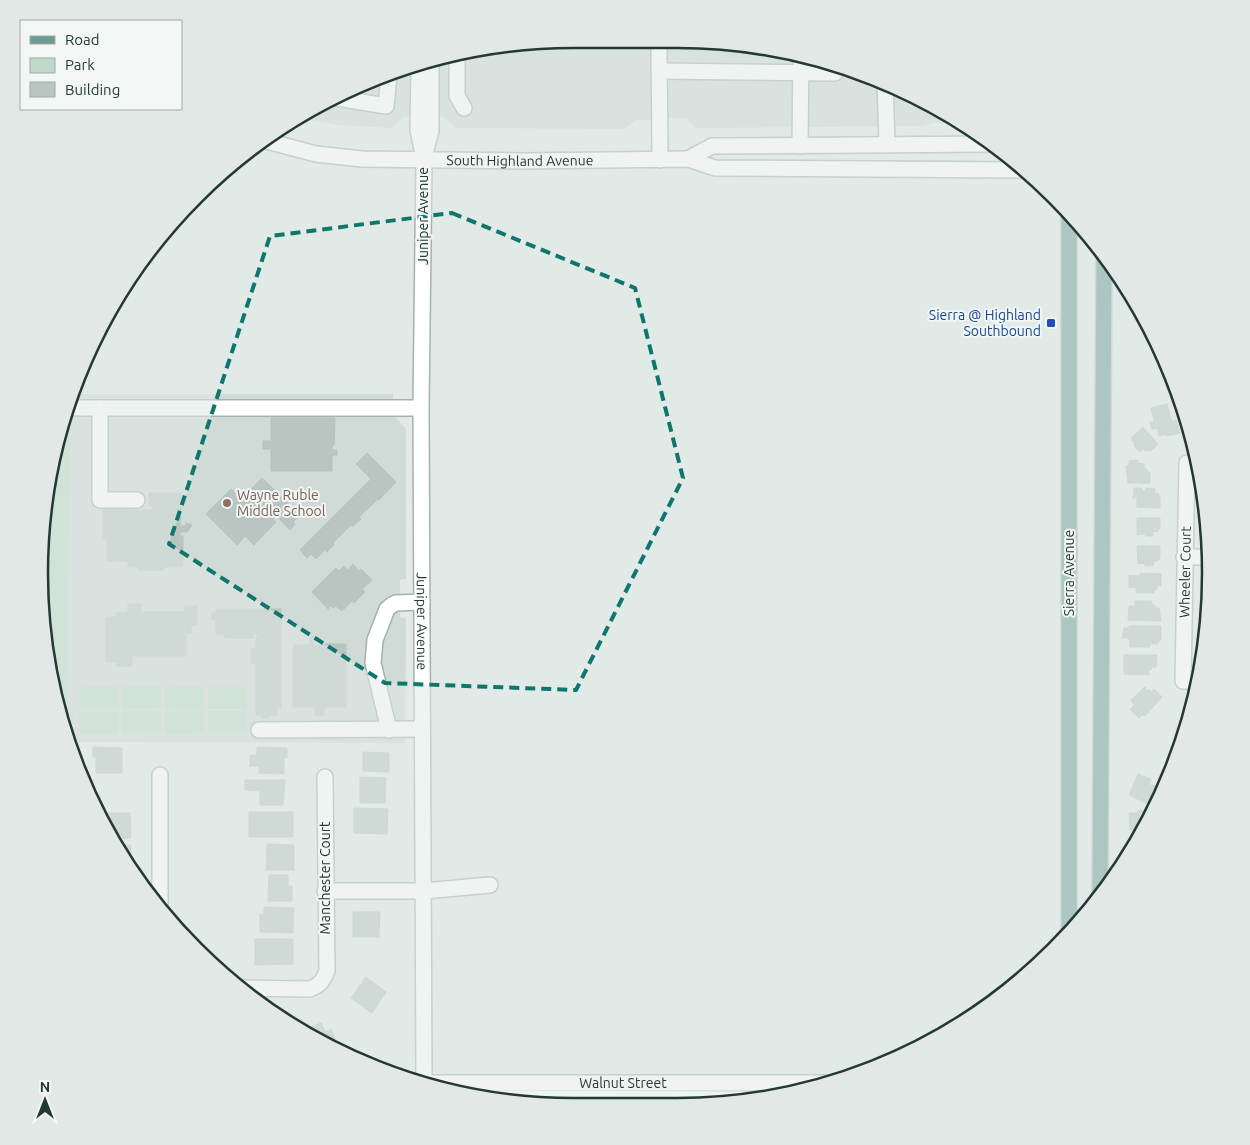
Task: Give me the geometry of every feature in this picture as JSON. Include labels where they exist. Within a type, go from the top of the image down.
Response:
[{"type":"main road","name":"Sierra Avenue","points":[[1069,223],[1069,922]]},
{"type":"main road","points":[[1100,883],[1104,267]]},
{"type":"street","points":[[659,48],[660,160]]},
{"type":"street","points":[[457,61],[457,96],[464,108]]},
{"type":"street","points":[[800,62],[800,146]]},
{"type":"street","points":[[424,159],[431,131],[431,67]]},
{"type":"street","points":[[419,70],[418,130],[424,159]]},
{"type":"street","points":[[659,71],[835,73]]},
{"type":"street","points":[[346,99],[386,106],[389,81]]},
{"type":"street","points":[[884,90],[887,145]]},
{"type":"street","name":"South Highland Avenue","points":[[272,142],[322,155],[362,159],[688,159],[715,168],[1014,170]]},
{"type":"street","name":"South Highland Avenue","points":[[688,159],[712,146],[980,144]]},
{"type":"street","name":"Juniper Avenue","points":[[424,159],[421,408],[424,1076]]},
{"type":"street","points":[[74,407],[421,408]]},
{"type":"street","points":[[100,408],[100,500],[136,500]]},
{"type":"street","name":"Wheeler Court","points":[[1187,463],[1183,681],[1191,681]]},
{"type":"street","points":[[1184,557],[1202,557]]},
{"type":"street","points":[[382,730],[372,664],[375,640],[387,609],[396,603],[422,602]]},
{"type":"street","points":[[259,730],[422,730]]},
{"type":"street","points":[[160,775],[160,897]]},
{"type":"street","name":"Manchester Court","points":[[252,988],[310,989],[318,986],[324,980],[326,971],[325,777]]},
{"type":"street","points":[[325,891],[424,891],[490,885]]},
{"type":"street","name":"Walnut Street","points":[[451,1083],[799,1083]]},
{"type":"highlighted area","points":[[452,213],[635,288],[683,478],[576,690],[385,683],[169,544],[270,236]]},
{"type":"shaded area","points":[[572,48],[712,49],[780,58],[813,65],[878,87],[948,123],[934,123],[921,126],[695,128],[686,118],[636,120],[625,129],[456,128],[442,116],[404,117],[392,128],[340,125],[307,120],[372,87],[437,65],[504,52]]},
{"type":"shaded area","name":"Wayne Ruble Middle School","points":[[79,394],[393,394],[393,415],[406,429],[406,579],[400,580],[400,617],[406,618],[405,743],[75,742],[65,708],[52,641],[48,572],[52,504],[65,437]]},
{"type":"green space","points":[[70,421],[67,715],[52,641],[48,572],[52,504]]},
{"type":"green space","points":[[118,686],[119,709],[80,709],[79,687]]},
{"type":"green space","points":[[122,686],[161,686],[161,708],[122,709]]},
{"type":"green space","points":[[204,686],[204,709],[165,709],[165,687]]},
{"type":"green space","points":[[208,687],[247,687],[247,709],[208,709]]},
{"type":"green space","points":[[122,711],[161,711],[161,733],[122,733]]},
{"type":"green space","points":[[204,711],[204,733],[165,734],[165,712]]},
{"type":"green space","points":[[208,711],[247,711],[247,733],[208,733]]},
{"type":"green space","points":[[79,712],[118,712],[118,734],[80,734]]},
{"type":"building","points":[[723,50],[746,52],[723,52]]},
{"type":"building","points":[[1167,404],[1172,422],[1176,420],[1180,433],[1159,436],[1157,428],[1152,429],[1150,423],[1154,421],[1151,408]]},
{"type":"building","points":[[271,418],[335,418],[334,445],[332,445],[332,450],[337,450],[337,455],[332,455],[332,471],[271,471],[271,449],[263,449],[263,441],[271,441]]},
{"type":"building","points":[[1143,427],[1158,444],[1151,451],[1143,449],[1140,452],[1134,446],[1135,444],[1131,438]]},
{"type":"building","points":[[367,453],[396,482],[359,517],[361,519],[353,526],[351,525],[333,543],[334,545],[327,552],[325,550],[316,559],[311,554],[307,558],[300,550],[371,479],[356,464]]},
{"type":"building","points":[[1138,460],[1138,463],[1144,464],[1144,469],[1147,469],[1147,472],[1150,472],[1150,483],[1128,483],[1126,466],[1129,465],[1129,461]]},
{"type":"building","points":[[262,478],[300,515],[293,522],[295,524],[290,530],[277,516],[273,519],[276,522],[254,545],[245,536],[237,545],[206,514],[231,489],[241,499]]},
{"type":"building","points":[[1134,488],[1142,488],[1142,491],[1145,491],[1146,488],[1155,489],[1155,493],[1160,496],[1160,508],[1137,507],[1137,498],[1132,496],[1134,496]]},
{"type":"building","points":[[149,493],[181,493],[180,526],[186,526],[186,523],[192,525],[187,532],[180,532],[180,536],[183,536],[183,567],[163,567],[163,570],[138,570],[138,567],[128,567],[128,561],[107,561],[107,539],[103,539],[103,504],[129,504],[129,510],[153,510],[153,506],[149,506]]},
{"type":"building","points":[[1137,518],[1160,518],[1160,529],[1157,529],[1158,532],[1153,531],[1153,536],[1137,535]]},
{"type":"building","points":[[1137,546],[1160,546],[1158,561],[1154,561],[1154,565],[1145,566],[1145,563],[1138,564]]},
{"type":"building","points":[[353,564],[372,580],[362,589],[365,592],[342,611],[336,606],[333,608],[331,605],[328,609],[312,592],[336,568],[339,571],[344,566],[348,570]]},
{"type":"building","points":[[1140,573],[1161,574],[1161,586],[1157,585],[1154,593],[1136,593],[1136,587],[1129,588],[1129,575],[1140,576]]},
{"type":"building","points":[[1135,601],[1151,601],[1155,608],[1159,608],[1161,621],[1128,620],[1129,606],[1135,606]]},
{"type":"building","points":[[128,604],[141,604],[141,612],[185,612],[185,606],[197,606],[197,625],[191,625],[191,633],[186,633],[186,656],[132,656],[132,666],[117,666],[117,662],[106,662],[106,617],[116,617],[116,613],[128,613]]},
{"type":"building","points":[[216,609],[281,609],[281,708],[277,708],[277,715],[269,715],[269,718],[262,718],[262,715],[256,715],[256,664],[251,664],[251,649],[256,649],[256,637],[258,637],[258,634],[253,634],[253,638],[224,638],[224,634],[216,634],[216,620],[212,620],[212,613],[216,613]]},
{"type":"building","points":[[1129,626],[1161,626],[1161,639],[1157,644],[1150,644],[1150,647],[1130,647],[1128,638],[1122,638],[1124,628],[1130,628]]},
{"type":"building","points":[[310,637],[314,637],[314,646],[320,646],[320,644],[346,644],[346,707],[324,707],[324,715],[315,715],[315,707],[293,707],[293,649],[294,645],[310,645]]},
{"type":"building","points":[[1124,655],[1157,655],[1156,667],[1152,667],[1151,670],[1148,669],[1149,675],[1124,674]]},
{"type":"building","points":[[1145,687],[1147,692],[1149,689],[1151,692],[1154,689],[1162,697],[1145,716],[1142,715],[1139,718],[1130,709],[1134,705],[1131,700]]},
{"type":"building","points":[[93,747],[122,748],[122,773],[96,773],[96,757],[93,757]]},
{"type":"building","points":[[257,747],[287,748],[287,758],[284,757],[284,774],[259,773],[259,766],[250,766],[250,755],[257,755]]},
{"type":"building","points":[[363,752],[389,753],[389,772],[363,771]]},
{"type":"building","points":[[1138,774],[1151,779],[1149,785],[1157,786],[1148,804],[1129,795]]},
{"type":"building","points":[[360,777],[386,778],[385,803],[360,803]]},
{"type":"building","points":[[245,780],[285,780],[283,805],[260,805],[260,791],[245,790]]},
{"type":"building","points":[[354,808],[388,809],[387,834],[354,833]]},
{"type":"building","points":[[1138,810],[1145,811],[1135,830],[1130,830],[1129,813],[1138,813]]},
{"type":"building","points":[[249,812],[293,812],[293,837],[249,837]]},
{"type":"building","points":[[106,813],[130,813],[131,838],[120,839]]},
{"type":"building","points":[[267,844],[294,845],[294,870],[266,870]]},
{"type":"building","points":[[124,845],[131,845],[131,855]]},
{"type":"building","points":[[269,875],[288,875],[288,886],[292,886],[292,901],[268,901]]},
{"type":"building","points":[[264,907],[294,908],[293,933],[260,932],[260,914],[264,915]]},
{"type":"building","points":[[353,912],[380,912],[379,937],[353,937]]},
{"type":"building","points":[[255,939],[293,939],[293,964],[255,965]]},
{"type":"building","points":[[366,977],[386,992],[372,1013],[351,998]]},
{"type":"building","points":[[321,1023],[325,1032],[331,1029],[336,1041],[311,1027]]},
{"type":"place","name":"Sierra @ Highland Southbound","points":[[1051,323]]},
{"type":"place","name":"Wayne Ruble Middle School","points":[[227,503]]}]
